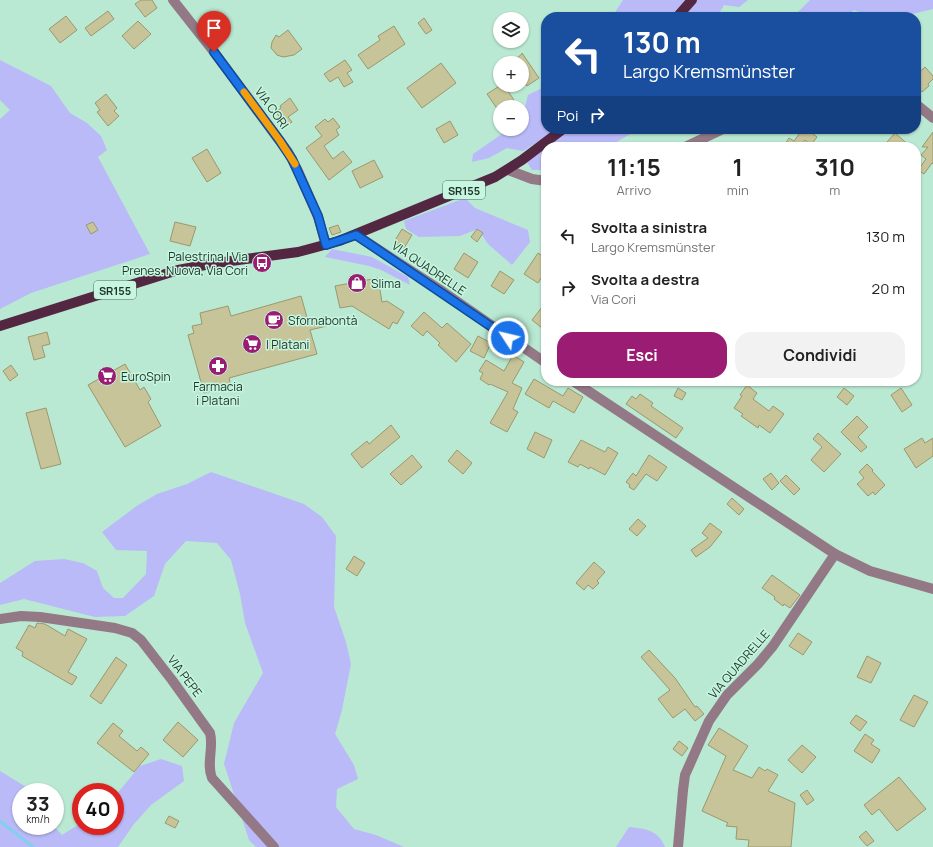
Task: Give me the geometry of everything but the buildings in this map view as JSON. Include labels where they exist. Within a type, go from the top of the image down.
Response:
[{"type":"main road","points":[[681,12],[692,0]]},
{"type":"main road","name":"SR155","points":[[546,142],[556,134]]},
{"type":"main road","name":"SR155","points":[[0,326],[186,268],[291,253],[326,245],[356,235],[508,170],[541,145]]},
{"type":"street","name":"VIA CORI","points":[[172,0],[210,45],[288,152],[315,210],[326,245]]},
{"type":"street","points":[[921,108],[933,118]]},
{"type":"street","points":[[696,142],[712,134]]},
{"type":"street","points":[[508,170],[532,179],[541,180]]},
{"type":"street","name":"VIA QUADRELLE","points":[[356,235],[541,361]]},
{"type":"street","points":[[581,386],[835,554],[870,570],[933,589]]},
{"type":"street","name":"VIA QUADRELLE","points":[[678,847],[685,775],[709,721],[727,695],[758,664],[773,646],[835,554]]},
{"type":"street","name":"VIA PEPE","points":[[0,619],[22,616],[40,617],[109,627],[125,631],[141,640],[179,688],[210,733],[211,741],[209,766],[212,778],[274,847]]},
{"type":"shaded area","points":[[623,0],[689,0],[678,12],[615,12]]},
{"type":"shaded area","points":[[697,0],[748,0],[739,7],[724,5],[720,12],[686,12]]},
{"type":"shaded area","points":[[810,0],[933,0],[933,9],[921,12],[859,12],[854,10],[851,12],[798,12]]},
{"type":"shaded area","points":[[0,60],[51,86],[70,113],[87,123],[101,136],[107,150],[98,157],[150,254],[31,293],[0,309],[0,119],[10,110],[0,100]]},
{"type":"shaded area","points":[[541,88],[541,134],[550,134],[523,151],[507,148],[489,158],[472,162],[473,154],[499,136],[529,136],[529,100],[527,100],[528,95]]},
{"type":"shaded area","points":[[563,134],[630,134],[617,142],[552,142]]},
{"type":"shaded area","points":[[541,151],[541,170],[532,170],[527,162]]},
{"type":"shaded area","points":[[465,198],[475,208],[528,230],[530,242],[512,265],[488,244],[478,229],[460,236],[419,237],[406,229],[404,221]]},
{"type":"shaded area","points":[[332,249],[372,257],[408,277],[410,285],[381,270],[369,266],[325,257]]},
{"type":"shaded area","points":[[211,472],[304,504],[322,517],[336,536],[334,607],[346,642],[351,664],[342,710],[335,734],[354,765],[358,779],[337,789],[336,807],[354,829],[376,835],[404,847],[256,847],[249,840],[224,764],[234,723],[263,673],[245,623],[240,594],[231,560],[217,543],[186,541],[165,564],[154,596],[125,616],[95,617],[24,599],[0,605],[0,583],[35,561],[64,559],[83,563],[97,571],[103,588],[114,598],[123,598],[146,574],[147,551],[116,550],[102,532],[138,505],[157,494],[187,484]]},
{"type":"shaded area","points":[[161,759],[182,766],[184,781],[151,805],[134,824],[118,847],[0,847],[0,771],[20,783],[12,783],[12,835],[64,835],[72,829],[72,835],[124,835],[124,785],[140,766]]},
{"type":"shaded area","points":[[629,827],[651,831],[659,837],[665,847],[616,847]]},
{"type":"waterway","points":[[0,821],[33,847]]},
{"type":"slow traffic","points":[[244,92],[288,152],[295,164]]},
{"type":"place","name":"Palestrina | Via Prenes. Nuova, Via Cori","points":[[262,263]]},
{"type":"place","name":"Slima","points":[[357,283]]},
{"type":"place","name":"Sfornabontà","points":[[274,320]]},
{"type":"place","name":"I Platani","points":[[252,344]]},
{"type":"place","name":"Farmacia i Platani","points":[[218,366]]},
{"type":"place","name":"EuroSpin","points":[[107,376]]},
{"type":"route","points":[[214,52],[292,159],[318,216],[326,245],[356,235],[442,291],[508,338]]}]
